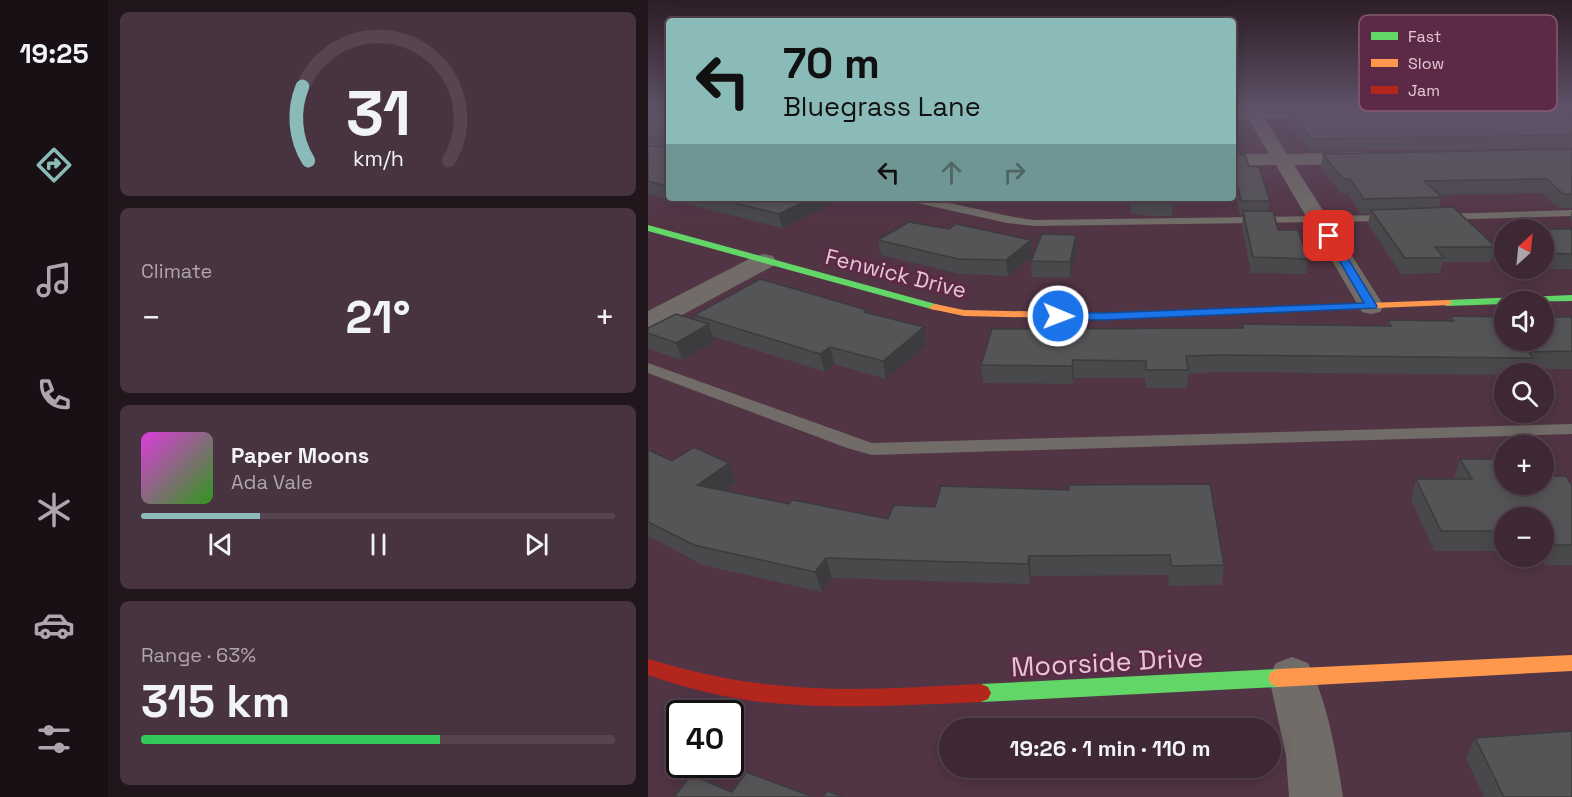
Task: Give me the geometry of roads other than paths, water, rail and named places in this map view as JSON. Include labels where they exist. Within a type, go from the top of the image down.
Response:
[{"type":"street","points":[[1275,146],[1371,306]]},
{"type":"street","points":[[1236,160],[1387,157]]},
{"type":"street","name":"Fenwick Drive","points":[[648,228],[696,239],[764,261],[907,301],[964,314],[1103,316],[1572,298]]},
{"type":"street","points":[[648,322],[764,261]]},
{"type":"street","name":"Moorside Drive","points":[[648,667],[698,682],[759,693],[825,698],[893,697],[1572,663]]},
{"type":"street","points":[[1292,677],[1311,756],[1316,797]]},
{"type":"lane","points":[[922,201],[1007,220],[1034,223],[1408,218]]},
{"type":"lane","points":[[1430,217],[1572,213]]},
{"type":"lane","points":[[648,368],[872,449],[1572,429]]}]
